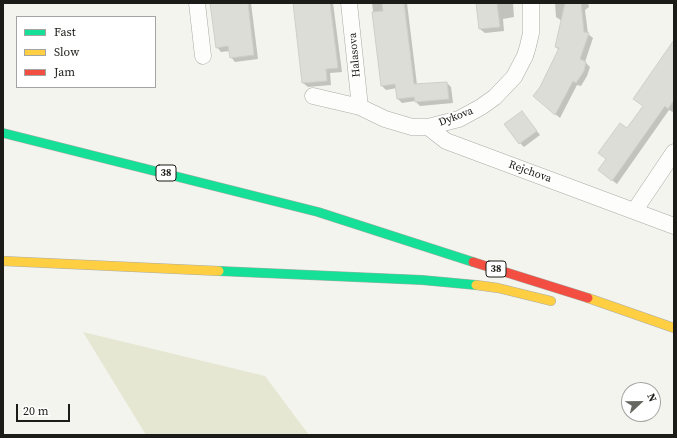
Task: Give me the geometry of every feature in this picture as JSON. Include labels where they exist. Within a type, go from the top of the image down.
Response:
[{"type":"main road","name":"38","points":[[3,133],[318,212],[593,300],[674,328]]},
{"type":"main road","points":[[3,261],[422,280],[498,288],[561,304]]},
{"type":"main road","points":[[622,320],[674,333]]},
{"type":"street","points":[[197,3],[203,56]]},
{"type":"street","name":"Halasova","points":[[349,3],[360,107]]},
{"type":"street","name":"Dykova","points":[[312,96],[360,107],[386,119],[412,127],[428,127],[446,123],[469,114],[482,107],[506,87],[520,68],[531,33],[531,3]]},
{"type":"street","name":"Rejchova","points":[[428,127],[446,141],[635,210],[674,226]]},
{"type":"street","points":[[635,210],[674,152]]},
{"type":"green space","points":[[83,332],[265,376],[309,435],[146,435]]},
{"type":"building","points":[[210,3],[248,3],[254,55],[230,58],[228,46],[216,48]]},
{"type":"building","points":[[293,3],[330,3],[338,68],[326,69],[327,81],[302,83]]},
{"type":"building","points":[[382,3],[404,3],[414,84],[447,82],[449,99],[415,102],[414,97],[397,99],[395,84],[381,86],[372,12],[383,11]]},
{"type":"building","points":[[476,3],[497,3],[500,27],[479,29]]},
{"type":"building","points":[[565,3],[581,3],[584,32],[589,33],[580,59],[586,62],[584,71],[576,83],[573,81],[555,115],[533,96],[540,87],[559,48],[555,47]]},
{"type":"building","points":[[674,40],[674,100],[668,109],[665,106],[612,181],[598,170],[606,159],[598,153],[620,123],[627,128],[643,106],[633,99]]},
{"type":"building","points":[[522,111],[537,131],[519,144],[504,124]]},
{"type":"traffic: fast","points":[[3,133],[318,212],[473,262]]},
{"type":"traffic: fast","points":[[219,271],[422,280],[476,285]]},
{"type":"traffic: slow","points":[[3,261],[219,271]]},
{"type":"traffic: slow","points":[[476,285],[498,288],[551,301]]},
{"type":"traffic: slow","points":[[588,298],[674,328]]},
{"type":"traffic: jam","points":[[473,262],[588,298]]}]
